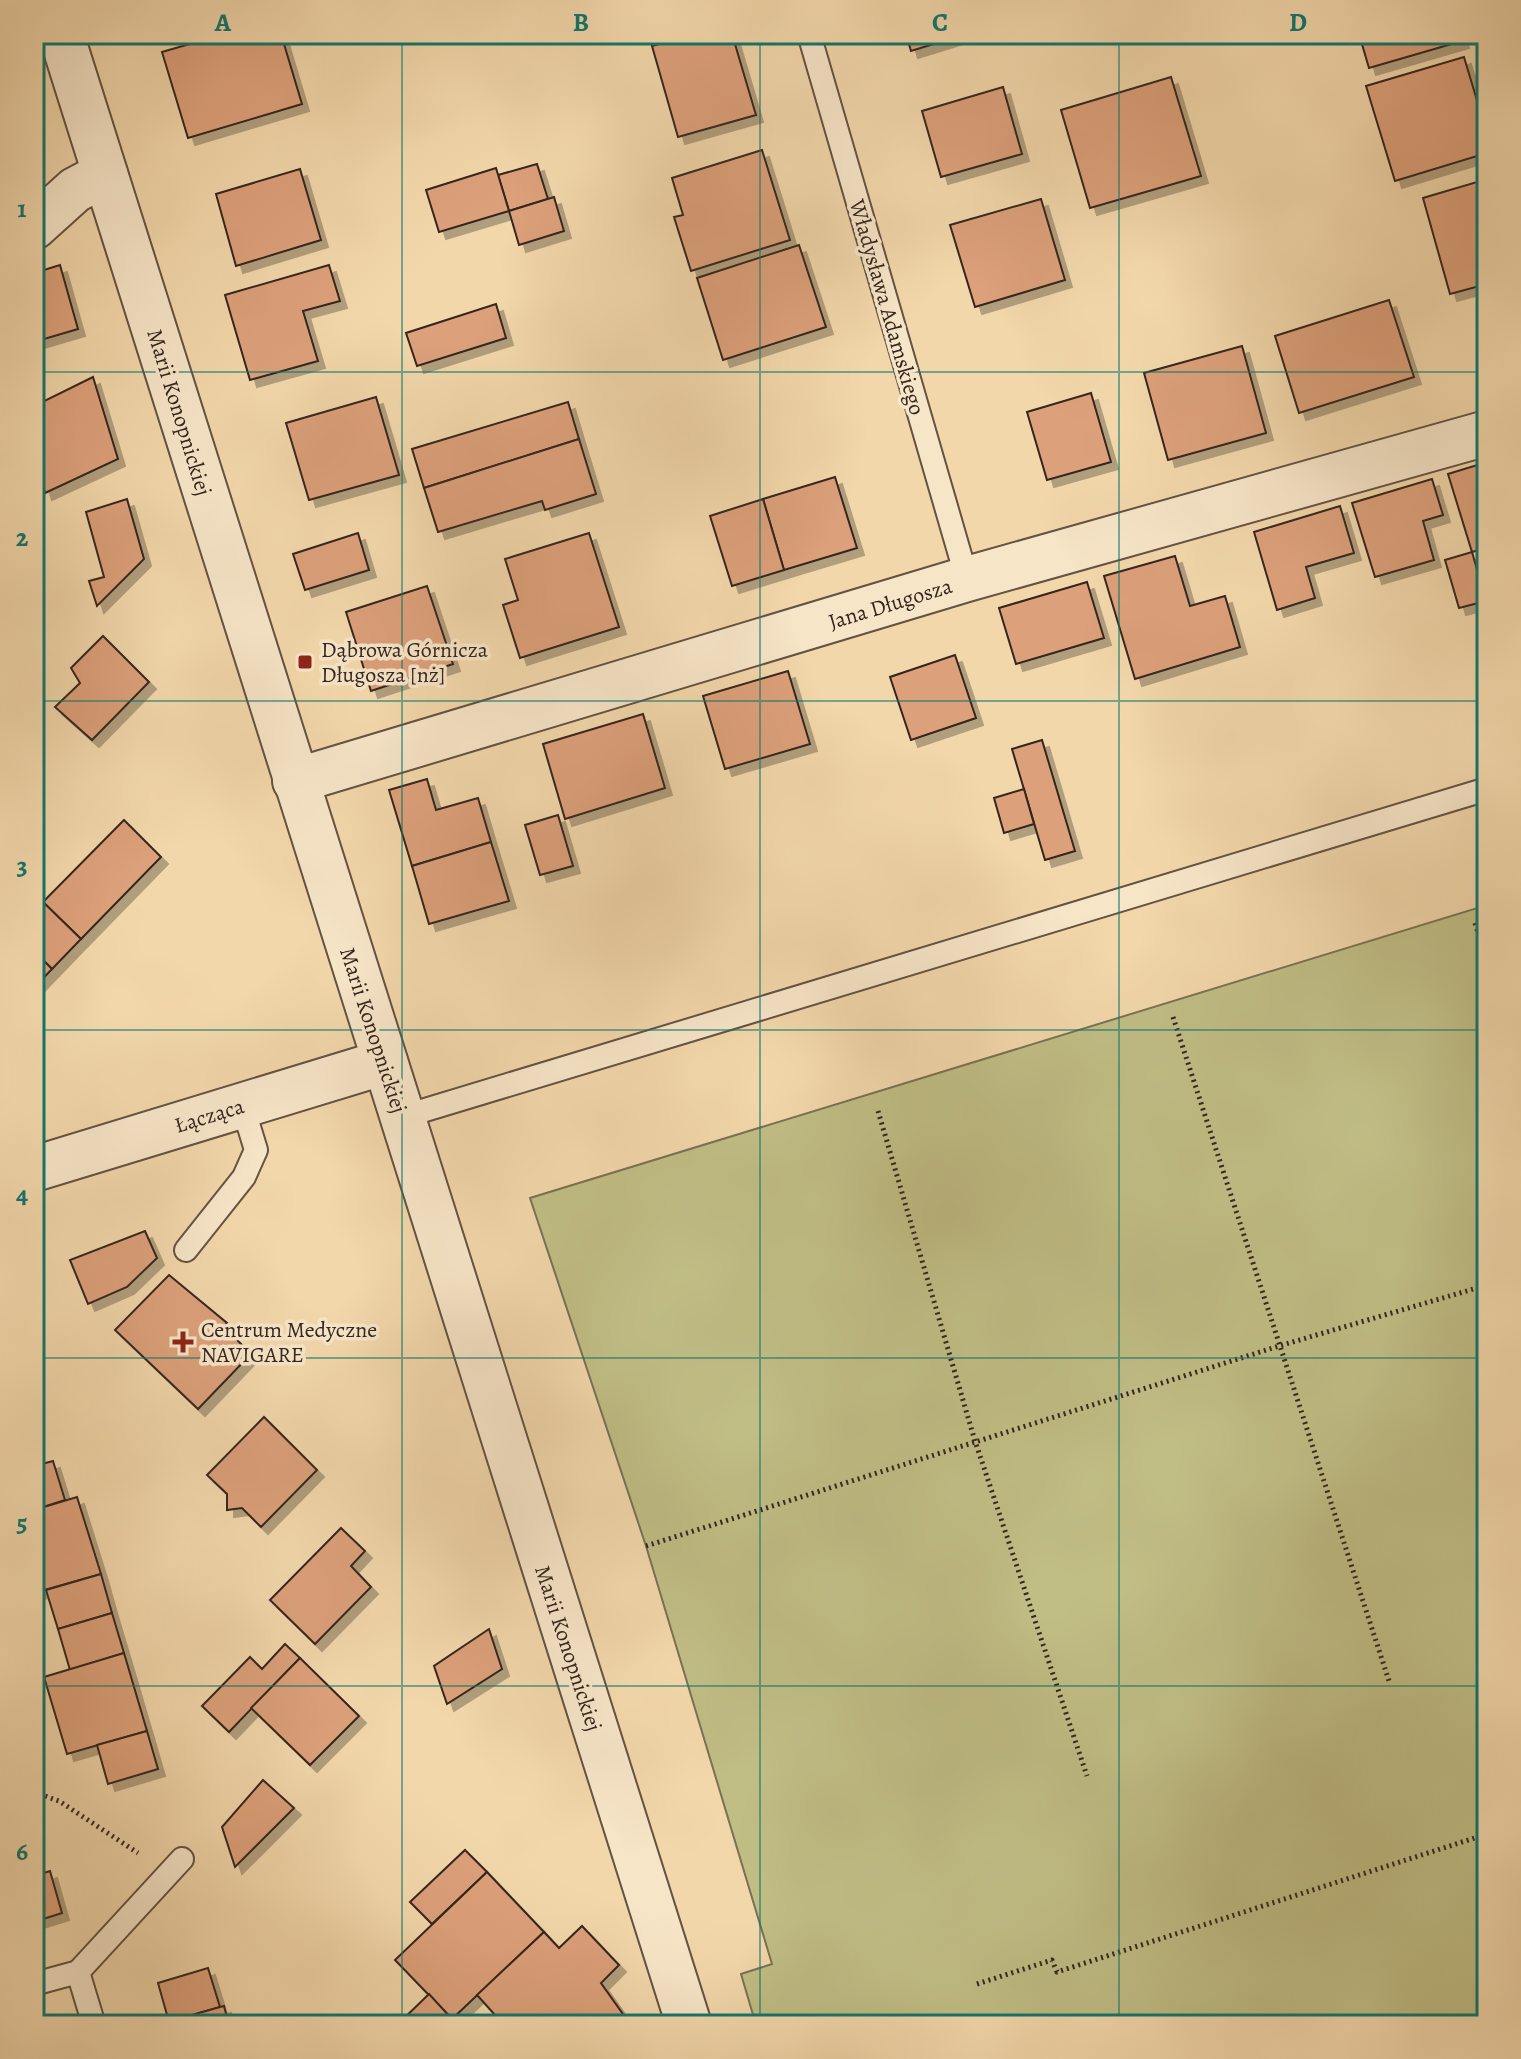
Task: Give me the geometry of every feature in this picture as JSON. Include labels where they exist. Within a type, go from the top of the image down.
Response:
[{"type":"street","name":"Marii Konopnickiej","points":[[61,34],[689,2025]]},
{"type":"street","points":[[34,227],[75,190],[105,174]]},
{"type":"street","name":"Jana Długosza","points":[[295,781],[967,579],[1487,433]]},
{"type":"street","name":"Łącząca","points":[[34,1169],[385,1062]]},
{"type":"lane","name":"Władysława Adamskiego","points":[[809,34],[967,579]]},
{"type":"lane","points":[[402,1117],[1487,789]]},
{"type":"lane","points":[[186,1250],[244,1177],[256,1150],[242,1104]]},
{"type":"lane","points":[[34,1984],[78,1972],[176,1866]]},
{"type":"lane","points":[[78,1972],[94,2025]]},
{"type":"path","points":[[1475,923],[1487,961]]},
{"type":"path","points":[[1173,1017],[1389,1681]]},
{"type":"path","points":[[878,1111],[975,1441],[1087,1776]]},
{"type":"path","points":[[646,1546],[1279,1346],[1487,1285]]},
{"type":"path","points":[[34,1792],[59,1801],[176,1866]]},
{"type":"path","points":[[977,1984],[1052,1960],[1057,1972],[1487,1834]]},
{"type":"shaded area","points":[[1487,905],[1487,2025],[756,2025],[741,1974],[772,1964],[646,1546],[530,1198]]},
{"type":"building","points":[[224,34],[281,34],[302,104],[188,138],[162,52]]},
{"type":"building","points":[[695,34],[732,34],[756,115],[678,137],[652,46]]},
{"type":"building","points":[[906,34],[966,34],[911,51]]},
{"type":"building","points":[[1359,34],[1460,34],[1462,41],[1369,68]]},
{"type":"building","points":[[1464,57],[1487,134],[1487,153],[1395,181],[1366,86]]},
{"type":"building","points":[[1171,77],[1201,176],[1090,208],[1061,110]]},
{"type":"building","points":[[1003,87],[1022,154],[941,177],[922,111]]},
{"type":"building","points":[[762,150],[790,240],[691,271],[674,217],[683,215],[672,178]]},
{"type":"building","points":[[537,164],[548,199],[509,211],[498,175]]},
{"type":"building","points":[[496,168],[509,211],[439,232],[426,190]]},
{"type":"building","points":[[300,169],[321,240],[236,266],[216,194]]},
{"type":"building","points":[[1487,179],[1487,284],[1450,294],[1423,198]]},
{"type":"building","points":[[554,197],[564,231],[519,245],[509,211]]},
{"type":"building","points":[[1041,199],[1065,280],[975,307],[950,225]]},
{"type":"building","points":[[799,245],[826,327],[723,360],[697,278]]},
{"type":"building","points":[[60,265],[78,329],[34,342],[34,273]]},
{"type":"building","points":[[329,265],[340,301],[303,311],[318,361],[250,380],[225,295]]},
{"type":"building","points":[[1389,300],[1414,377],[1299,413],[1275,336]]},
{"type":"building","points":[[496,304],[506,338],[417,366],[406,333]]},
{"type":"building","points":[[1242,346],[1266,433],[1168,460],[1144,373]]},
{"type":"building","points":[[93,377],[118,459],[45,493],[34,455],[34,406]]},
{"type":"building","points":[[1091,393],[1111,462],[1047,480],[1027,412]]},
{"type":"building","points":[[376,397],[399,475],[309,500],[286,423]]},
{"type":"building","points":[[568,402],[579,439],[424,488],[412,449]]},
{"type":"building","points":[[579,439],[596,494],[545,510],[542,501],[438,532],[424,488]]},
{"type":"building","points":[[1487,462],[1487,548],[1472,552],[1448,474]]},
{"type":"building","points":[[835,477],[857,548],[784,570],[763,499]]},
{"type":"building","points":[[1432,479],[1443,515],[1423,521],[1434,560],[1375,577],[1352,503]]},
{"type":"building","points":[[127,499],[144,559],[97,606],[89,581],[104,577],[86,512]]},
{"type":"building","points":[[763,499],[784,570],[732,586],[710,516]]},
{"type":"building","points":[[1340,506],[1354,553],[1306,567],[1315,598],[1277,610],[1254,532]]},
{"type":"building","points":[[358,533],[369,570],[305,590],[293,554]]},
{"type":"building","points":[[589,533],[619,627],[520,658],[503,605],[518,600],[505,559]]},
{"type":"building","points":[[1472,552],[1486,601],[1459,608],[1445,560]]},
{"type":"building","points":[[1175,556],[1190,606],[1225,596],[1240,647],[1135,679],[1104,576]]},
{"type":"building","points":[[1087,582],[1104,638],[1016,664],[999,608]]},
{"type":"building","points":[[427,586],[453,664],[371,691],[346,612]]},
{"type":"building","points":[[103,636],[149,682],[92,740],[55,707],[80,683],[71,668]]},
{"type":"building","points":[[955,655],[976,718],[911,740],[890,677]]},
{"type":"building","points":[[788,671],[810,744],[725,769],[703,696]]},
{"type":"building","points":[[643,714],[665,788],[565,819],[543,744]]},
{"type":"building","points":[[1042,740],[1075,851],[1045,860],[1012,749]]},
{"type":"building","points":[[427,779],[436,810],[478,798],[491,842],[412,866],[389,790]]},
{"type":"building","points":[[1024,789],[1034,824],[1004,833],[994,798]]},
{"type":"building","points":[[558,815],[573,866],[540,875],[525,825]]},
{"type":"building","points":[[124,820],[161,857],[81,939],[43,902]]},
{"type":"building","points":[[491,842],[509,901],[429,924],[412,866]]},
{"type":"building","points":[[43,902],[81,939],[52,969],[34,951],[34,912]]},
{"type":"building","points":[[34,951],[52,969],[34,988]]},
{"type":"building","points":[[145,1231],[157,1258],[127,1287],[88,1304],[70,1260]]},
{"type":"building","name":"Centrum Medyczne NAVIGARE","points":[[169,1275],[227,1323],[224,1327],[251,1354],[198,1409],[115,1330]]},
{"type":"building","points":[[264,1417],[317,1470],[261,1527],[242,1508],[227,1510],[227,1494],[207,1475]]},
{"type":"building","points":[[53,1461],[65,1500],[34,1510],[34,1466]]},
{"type":"building","points":[[77,1497],[101,1574],[34,1593],[34,1510]]},
{"type":"building","points":[[341,1528],[365,1551],[351,1566],[371,1587],[315,1644],[270,1600]]},
{"type":"building","points":[[101,1574],[112,1613],[58,1629],[46,1590]]},
{"type":"building","points":[[112,1613],[124,1653],[70,1670],[58,1629]]},
{"type":"building","points":[[489,1629],[502,1669],[447,1704],[434,1666]]},
{"type":"building","points":[[285,1644],[300,1658],[229,1732],[202,1706],[250,1657],[262,1669]]},
{"type":"building","points":[[124,1653],[147,1731],[67,1754],[44,1677]]},
{"type":"building","points":[[300,1658],[359,1716],[310,1765],[251,1708]]},
{"type":"building","points":[[147,1731],[158,1769],[108,1784],[97,1745]]},
{"type":"building","points":[[263,1780],[294,1808],[235,1867],[222,1827]]},
{"type":"building","points":[[465,1850],[487,1872],[432,1924],[410,1902]]},
{"type":"building","points":[[50,1871],[62,1913],[34,1922],[34,1876]]},
{"type":"building","points":[[487,1872],[544,1932],[452,2019],[395,1960]]},
{"type":"building","points":[[582,1926],[619,1965],[601,1983],[625,2017],[596,2025],[504,2025],[477,1995],[544,1932],[559,1948]]},
{"type":"building","points":[[208,1968],[220,2007],[169,2022],[158,1983]]},
{"type":"building","points":[[429,1994],[452,2019],[446,2025],[397,2025]]},
{"type":"building","points":[[224,2006],[229,2025],[157,2025],[220,2007]]},
{"type":"place","name":"Dąbrowa Górnicza Długosza [nż]","points":[[305,662]]},
{"type":"place","name":"Centrum Medyczne NAVIGARE","points":[[183,1342]]}]
